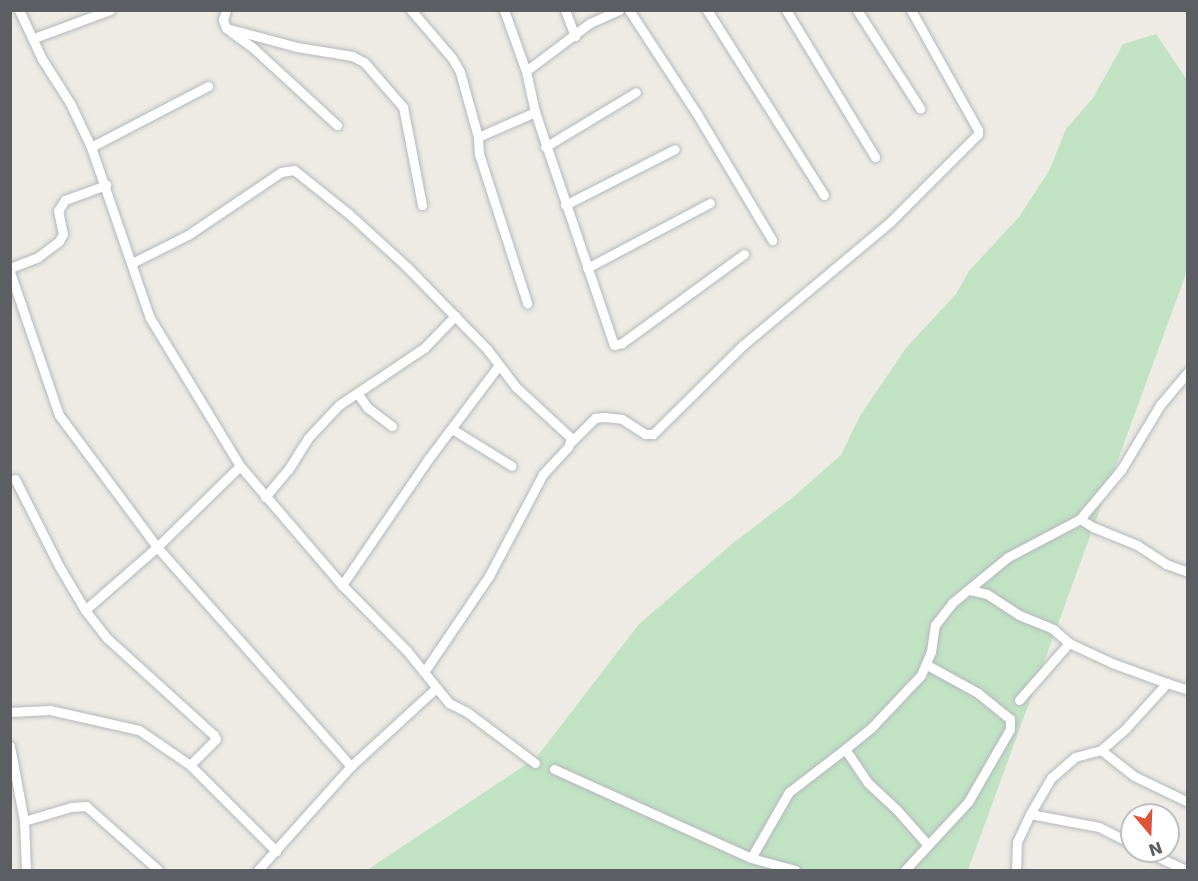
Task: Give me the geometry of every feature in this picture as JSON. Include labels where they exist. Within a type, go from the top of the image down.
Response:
[{"type":"street","points":[[19,10],[42,59],[70,103],[91,147],[150,318],[240,466],[342,585],[424,672],[449,703],[468,712],[535,762]]},
{"type":"street","points":[[34,38],[111,10]]},
{"type":"street","points":[[226,10],[223,20],[226,28],[251,46],[337,125]]},
{"type":"street","points":[[411,10],[452,58],[460,72],[478,137],[479,154],[527,303]]},
{"type":"street","points":[[504,10],[526,71],[545,147],[612,342],[617,345],[744,254]]},
{"type":"street","points":[[565,10],[575,36]]},
{"type":"street","points":[[526,71],[590,23],[619,10]]},
{"type":"street","points":[[629,10],[697,114],[772,240]]},
{"type":"street","points":[[707,10],[824,195]]},
{"type":"street","points":[[786,10],[875,157]]},
{"type":"street","points":[[856,10],[920,108]]},
{"type":"street","points":[[424,672],[489,576],[543,474],[595,418],[622,419],[645,434],[653,434],[743,345],[890,222],[978,134],[978,130],[911,10]]},
{"type":"street","points":[[226,28],[297,47],[352,56],[364,62],[404,107],[422,205]]},
{"type":"street","points":[[91,147],[208,86]]},
{"type":"street","points":[[545,147],[636,92]]},
{"type":"street","points":[[478,137],[535,112]]},
{"type":"street","points":[[565,205],[675,149]]},
{"type":"street","points":[[132,263],[188,235],[281,172],[294,170],[391,252],[487,349],[516,387],[572,441]]},
{"type":"street","points":[[106,185],[65,200],[58,211],[63,234],[59,241],[38,257],[10,270],[59,415],[157,547],[351,766]]},
{"type":"street","points":[[587,268],[710,203]]},
{"type":"street","points":[[265,497],[288,470],[308,438],[339,405],[424,348],[455,316]]},
{"type":"street","points":[[342,585],[499,365]]},
{"type":"street","points":[[751,858],[789,792],[872,728],[927,665],[935,625],[952,603],[1008,557],[1080,519],[1121,470],[1160,405],[1188,372]]},
{"type":"street","points":[[357,393],[368,408],[393,426]]},
{"type":"street","points":[[452,429],[512,466]]},
{"type":"street","points":[[85,610],[157,547],[240,466]]},
{"type":"street","points":[[15,478],[59,566],[85,610],[108,639],[214,735],[216,739],[190,765]]},
{"type":"street","points":[[1080,519],[1093,527],[1137,545],[1166,564],[1188,572]]},
{"type":"street","points":[[970,590],[987,594],[1019,615],[1053,629],[1069,643],[1112,663],[1188,690]]},
{"type":"street","points":[[1019,700],[1069,643]]},
{"type":"street","points":[[905,870],[968,802],[1010,725],[1010,718],[978,693],[927,665]]},
{"type":"street","points":[[1016,870],[1017,842],[1051,778],[1075,757],[1101,750],[1126,728],[1167,683]]},
{"type":"street","points":[[258,870],[351,766],[436,688]]},
{"type":"street","points":[[10,712],[50,710],[139,730],[190,765],[276,851]]},
{"type":"street","points":[[10,746],[24,821],[26,870]]},
{"type":"street","points":[[845,749],[868,783],[896,809],[928,845]]},
{"type":"street","points":[[1101,750],[1134,776],[1188,802]]},
{"type":"street","points":[[554,769],[751,858],[795,870]]},
{"type":"street","points":[[24,821],[71,807],[86,807],[159,870]]},
{"type":"street","points":[[1030,814],[1099,827],[1120,838]]},
{"type":"street","points":[[1171,863],[1186,870]]},
{"type":"green space","points":[[1156,34],[1187,80],[1187,271],[968,870],[367,870],[536,758],[639,624],[733,543],[791,499],[841,455],[860,416],[906,348],[956,294],[969,271],[1019,217],[1049,171],[1066,129],[1093,98],[1123,44]]}]
